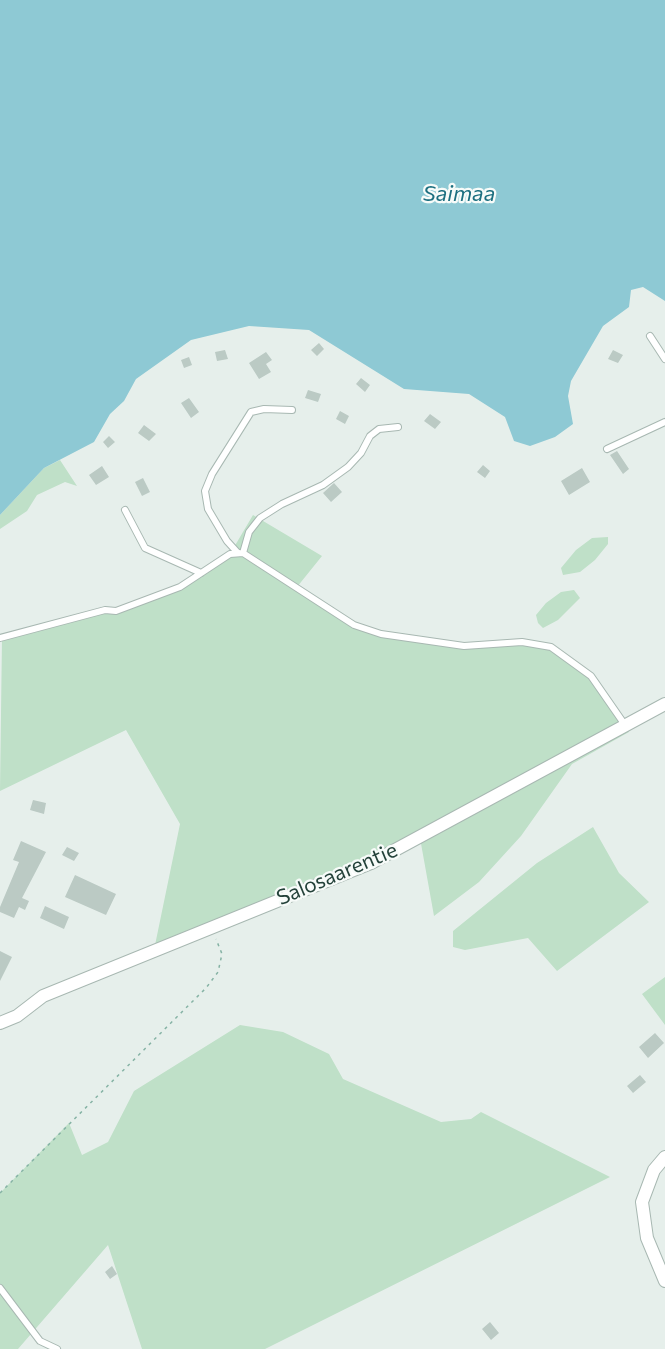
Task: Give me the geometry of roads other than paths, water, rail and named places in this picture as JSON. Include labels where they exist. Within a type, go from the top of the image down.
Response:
[{"type":"street","name":"Salosaarentie","points":[[0,1023],[17,1016],[43,996],[371,863],[665,704]]},
{"type":"street","points":[[665,1157],[654,1170],[642,1202],[646,1238],[665,1281]]},
{"type":"lane","points":[[650,336],[665,359]]},
{"type":"lane","points":[[292,410],[264,409],[251,412],[212,474],[205,491],[208,509],[227,541],[240,552],[354,625],[381,634],[464,646],[522,642],[551,648],[591,676],[625,726]]},
{"type":"lane","points":[[607,449],[665,422]]},
{"type":"lane","points":[[0,638],[105,610],[116,611],[180,586],[240,552],[249,532],[260,518],[282,504],[323,485],[348,467],[361,453],[370,436],[379,429],[398,427]]},
{"type":"lane","points":[[125,510],[144,548],[201,573]]},
{"type":"lane","points":[[0,1288],[40,1341],[57,1349]]},
{"type":"water","name":"Saimaa","points":[[0,0],[665,0],[665,301],[643,287],[631,290],[629,307],[603,326],[571,381],[568,396],[573,424],[555,437],[530,446],[514,441],[505,417],[469,394],[404,389],[309,330],[249,326],[191,340],[136,379],[124,401],[110,414],[94,442],[44,468],[0,515]]}]
